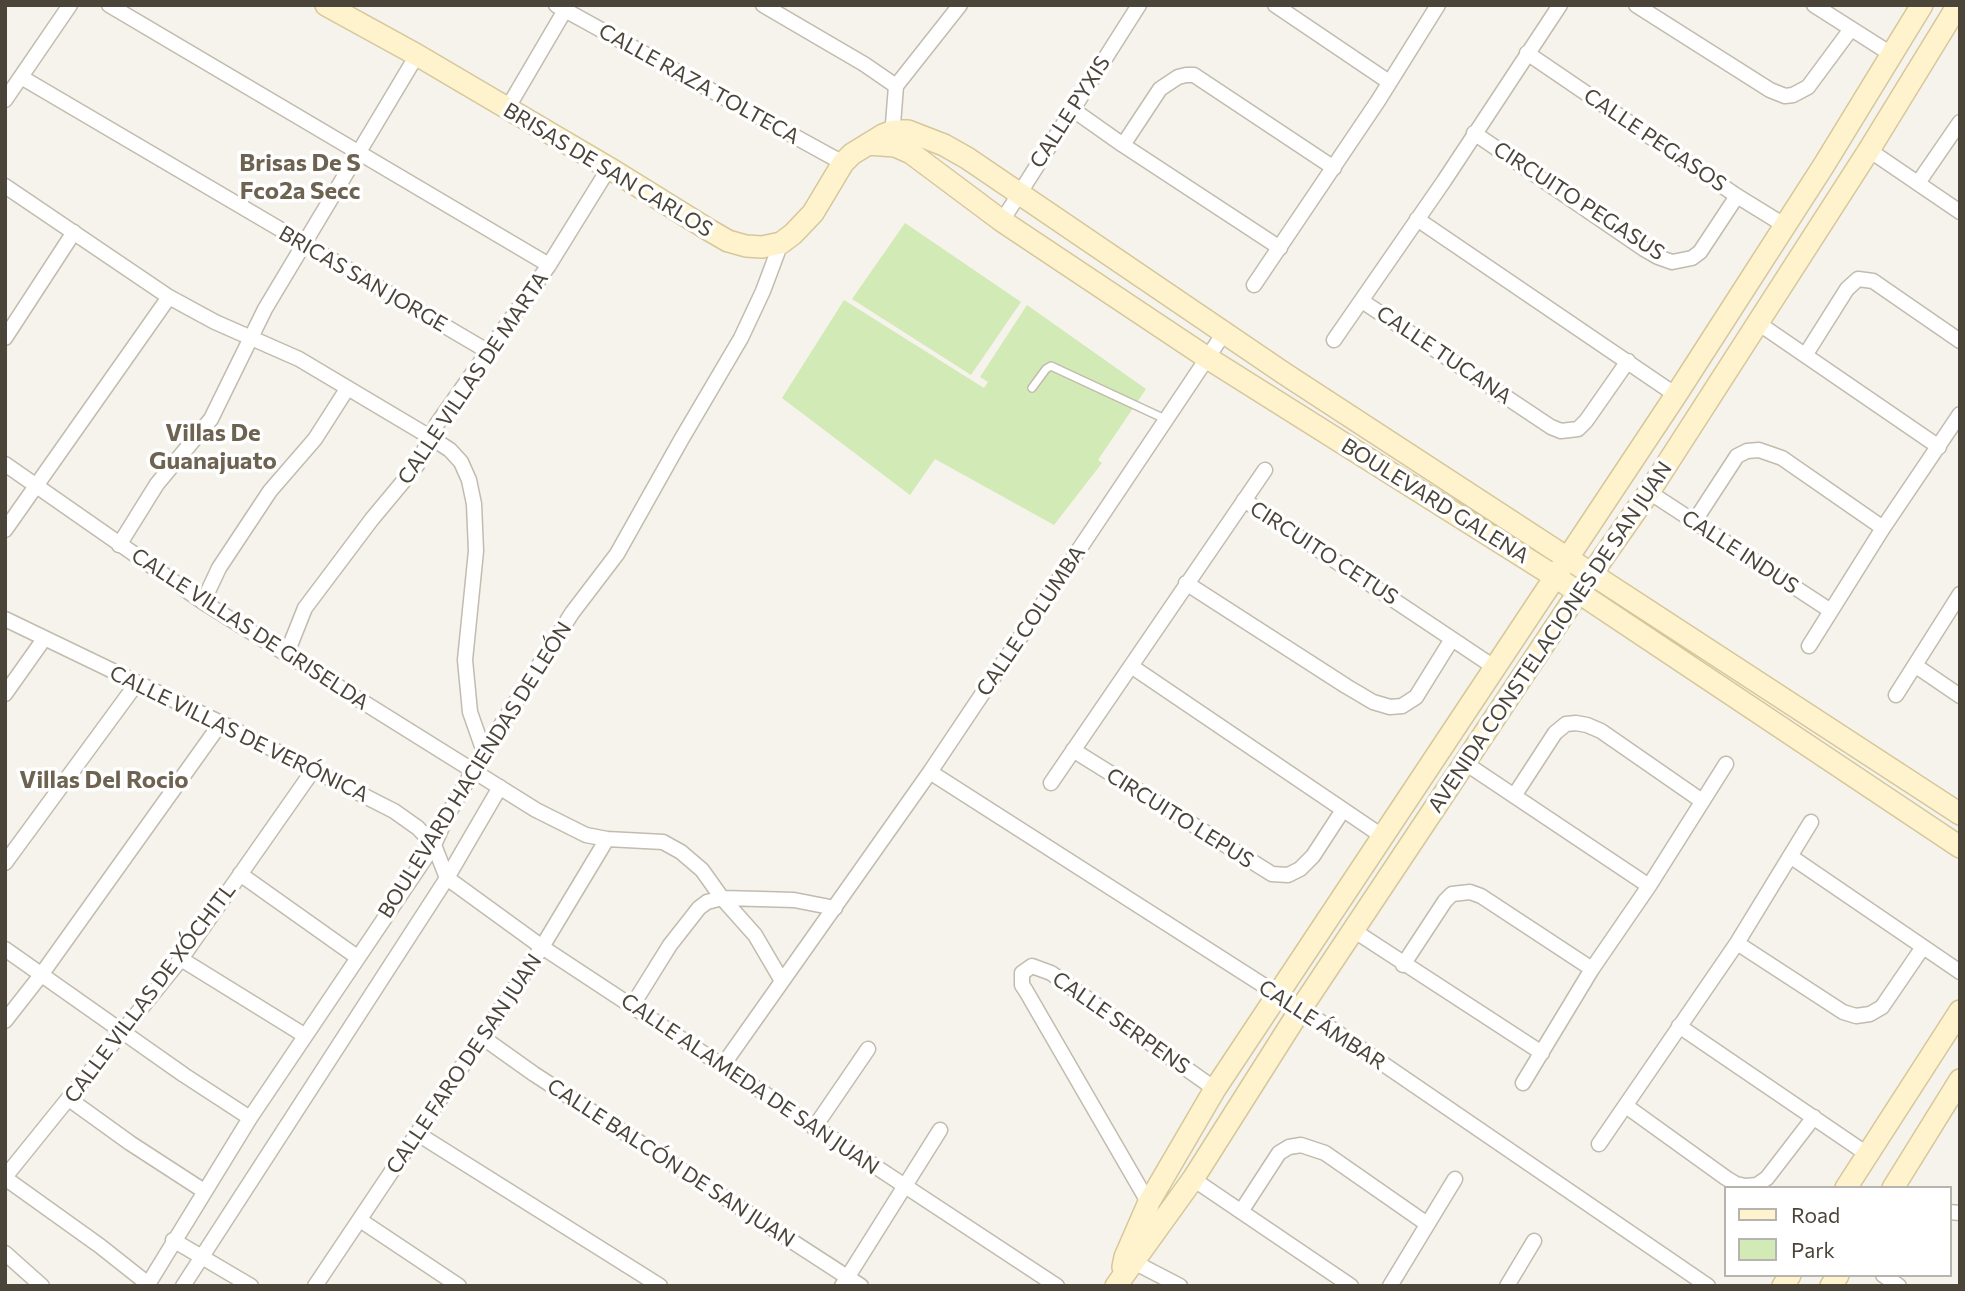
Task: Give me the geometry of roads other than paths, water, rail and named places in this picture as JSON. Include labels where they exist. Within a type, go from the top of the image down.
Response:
[{"type":"street","points":[[5,100],[70,5]]},
{"type":"street","points":[[109,5],[549,265]]},
{"type":"street","name":"BRISAS DE SAN CARLOS","points":[[326,5],[417,55],[728,241],[762,247],[780,243]]},
{"type":"street","points":[[763,5],[864,64],[896,86]]},
{"type":"street","points":[[780,243],[813,212],[843,163],[852,154],[868,144],[903,141],[896,86],[960,5]]},
{"type":"street","name":"CALLE PYXIS","points":[[1002,221],[1017,193],[1139,5]]},
{"type":"street","points":[[1275,5],[1389,82]]},
{"type":"street","points":[[1254,285],[1334,168],[1438,5]]},
{"type":"street","name":"CIRCUITO PEGASUS","points":[[1417,219],[1560,5]]},
{"type":"street","points":[[1636,5],[1785,96],[1808,87],[1851,29]]},
{"type":"street","points":[[1814,5],[1891,54]]},
{"type":"street","name":"AVENIDA CONSTELACIONES DE SAN JUAN","points":[[1124,1271],[1149,1202],[1215,1089],[1676,395],[1922,5]]},
{"type":"street","name":"AVENIDA CONSTELACIONES DE SAN JUAN","points":[[1124,1271],[1193,1179],[1353,930],[1578,593],[1649,492],[1869,150],[1958,5]]},
{"type":"street","points":[[507,109],[563,7]]},
{"type":"street","name":"CALLE RAZA TOLTECA","points":[[563,7],[843,163]]},
{"type":"street","name":"CALLE PEGASOS","points":[[1527,53],[1784,225]]},
{"type":"street","points":[[119,545],[157,484],[211,419],[265,309],[417,55]]},
{"type":"street","points":[[1123,145],[1160,89],[1178,77],[1194,75],[1334,168]]},
{"type":"street","name":"BRICAS SAN JORGE","points":[[21,77],[304,246],[489,352]]},
{"type":"street","points":[[1072,109],[1280,248]]},
{"type":"street","points":[[1918,183],[1960,122]]},
{"type":"street","name":"CIRCUITO PEGASUS","points":[[1475,133],[1644,250],[1672,262],[1692,258],[1700,252],[1737,196]]},
{"type":"street","name":"BOULEVARD GALENA","points":[[903,141],[967,158],[1224,333],[1960,814]]},
{"type":"street","name":"BOULEVARD GALENA","points":[[903,141],[1002,221],[1206,357],[1554,576],[1960,847]]},
{"type":"street","points":[[1869,150],[1960,212]]},
{"type":"street","name":"CALLE VILLAS DE MARTA","points":[[287,653],[305,608],[365,528],[411,474],[446,410],[549,265],[609,168]]},
{"type":"street","points":[[5,186],[169,297],[196,313],[299,359],[430,437],[461,461],[469,480],[474,504],[477,551],[465,660],[470,712],[484,752]]},
{"type":"street","points":[[1417,219],[1676,395]]},
{"type":"street","name":"CALLE TUCANA","points":[[1417,219],[1362,301],[1551,427],[1561,430],[1578,429],[1586,421],[1628,361]]},
{"type":"street","points":[[5,338],[74,232]]},
{"type":"street","name":"BOULEVARD HACIENDAS DE LEÓN","points":[[147,1285],[304,1035],[434,845],[472,772],[572,613],[617,554],[741,338],[763,291],[780,243]]},
{"type":"street","points":[[1806,354],[1847,289],[1858,279],[1873,281],[1960,341]]},
{"type":"street","points":[[5,530],[169,297]]},
{"type":"street","points":[[1334,340],[1362,301]]},
{"type":"street","points":[[1758,323],[1939,447]]},
{"type":"street","name":"CALLE COLUMBA","points":[[723,1065],[930,772],[1224,333]]},
{"type":"street","points":[[203,602],[219,568],[270,491],[315,439],[347,389]]},
{"type":"street","points":[[1810,646],[1883,528],[1960,414]]},
{"type":"street","points":[[1694,522],[1737,456],[1747,451],[1759,450],[1782,458],[1883,528]]},
{"type":"street","name":"CALLE VILLAS DE GRISELDA","points":[[5,464],[203,602],[536,810],[586,835],[663,842],[681,852],[702,870],[722,898],[755,935],[782,981]]},
{"type":"street","points":[[1244,500],[1265,470]]},
{"type":"street","name":"CALLE INDUS","points":[[1649,492],[1831,611]]},
{"type":"street","name":"CIRCUITO CETUS","points":[[1051,783],[1244,500],[1494,667]]},
{"type":"street","points":[[1186,583],[1346,686],[1373,702],[1390,707],[1402,706],[1416,697],[1452,639]]},
{"type":"street","points":[[1896,695],[1960,594]]},
{"type":"street","name":"CALLE VILLAS DE VERÓNICA","points":[[5,619],[221,723],[394,811],[418,828],[434,845],[447,878]]},
{"type":"street","points":[[5,694],[44,639]]},
{"type":"street","points":[[1131,666],[1382,836]]},
{"type":"street","points":[[1916,666],[1960,696]]},
{"type":"street","points":[[5,863],[137,682]]},
{"type":"street","points":[[5,1021],[41,975],[221,723]]},
{"type":"street","points":[[1514,796],[1555,733],[1566,724],[1576,723],[1601,731],[1702,801]]},
{"type":"street","name":"CIRCUITO LEPUS","points":[[1073,750],[1272,874],[1288,875],[1300,869],[1313,856],[1343,810]]},
{"type":"street","points":[[1465,763],[1649,886]]},
{"type":"street","points":[[1522,1083],[1592,969],[1649,886],[1726,764]]},
{"type":"street","name":"CALLE VILLAS DE XÓCHITL","points":[[5,1177],[181,959],[314,769]]},
{"type":"street","name":"CALLE ÁMBAR","points":[[930,772],[1349,1041],[1708,1286]]},
{"type":"street","name":"BOULEVARD HACIENDAS DE LEÓN","points":[[183,1286],[447,878],[500,787]]},
{"type":"street","points":[[1599,1144],[1737,943],[1811,822]]},
{"type":"street","name":"CALLE FARO DE SAN JUAN","points":[[316,1286],[542,947],[607,839]]},
{"type":"street","points":[[1790,856],[1960,972]]},
{"type":"street","points":[[240,874],[357,957]]},
{"type":"street","name":"CALLE ALAMEDA DE SAN JUAN","points":[[447,878],[542,947],[1057,1286]]},
{"type":"street","points":[[1403,965],[1445,901],[1452,894],[1470,892],[1481,896],[1592,969]]},
{"type":"street","points":[[632,1006],[670,945],[699,908],[707,902],[722,898],[794,901],[835,908]]},
{"type":"street","points":[[1353,930],[1542,1053]]},
{"type":"street","points":[[1737,943],[1843,1012],[1856,1016],[1870,1014],[1882,1007],[1923,947]]},
{"type":"street","points":[[5,949],[250,1118]]},
{"type":"street","points":[[181,959],[304,1035]]},
{"type":"street","name":"CALLE SERPENS","points":[[1149,1202],[1026,991],[1021,978],[1025,969],[1032,966],[1051,973],[1215,1089]]},
{"type":"street","points":[[1847,1186],[1960,1011]]},
{"type":"street","points":[[1679,1027],[1867,1154]]},
{"type":"street","name":"CALLE BALCÓN DE SAN JUAN","points":[[482,1037],[845,1281],[862,1286]]},
{"type":"street","points":[[814,1128],[868,1049]]},
{"type":"street","points":[[1894,1186],[1959,1083]]},
{"type":"street","points":[[69,1099],[204,1191]]},
{"type":"street","points":[[1626,1105],[1726,1178],[1746,1186],[1756,1185],[1767,1178],[1814,1117]]},
{"type":"street","points":[[845,1281],[940,1130]]},
{"type":"street","points":[[418,1134],[660,1286]]},
{"type":"street","points":[[1242,1210],[1279,1153],[1289,1147],[1301,1145],[1325,1153],[1427,1224]]},
{"type":"street","points":[[5,1177],[100,1245],[147,1285]]},
{"type":"street","points":[[1193,1179],[1351,1286]]},
{"type":"street","points":[[1390,1286],[1455,1180]]},
{"type":"street","points":[[1149,1202],[1161,1223]]},
{"type":"street","points":[[360,1220],[459,1286]]},
{"type":"street","points":[[173,1240],[251,1286]]},
{"type":"street","points":[[1526,1286],[1510,1282],[1534,1241]]},
{"type":"street","points":[[5,1253],[42,1286]]},
{"type":"street","points":[[1124,1271],[1180,1286]]},
{"type":"lane","points":[[1032,388],[1051,366],[1165,419]]},
{"type":"district","name":"Brisas De S Fco2a Secc","points":[[300,177]]},
{"type":"district","name":"Villas De Guanajuato","points":[[213,447]]},
{"type":"district","name":"Villas Del Rocio","points":[[104,780]]}]
